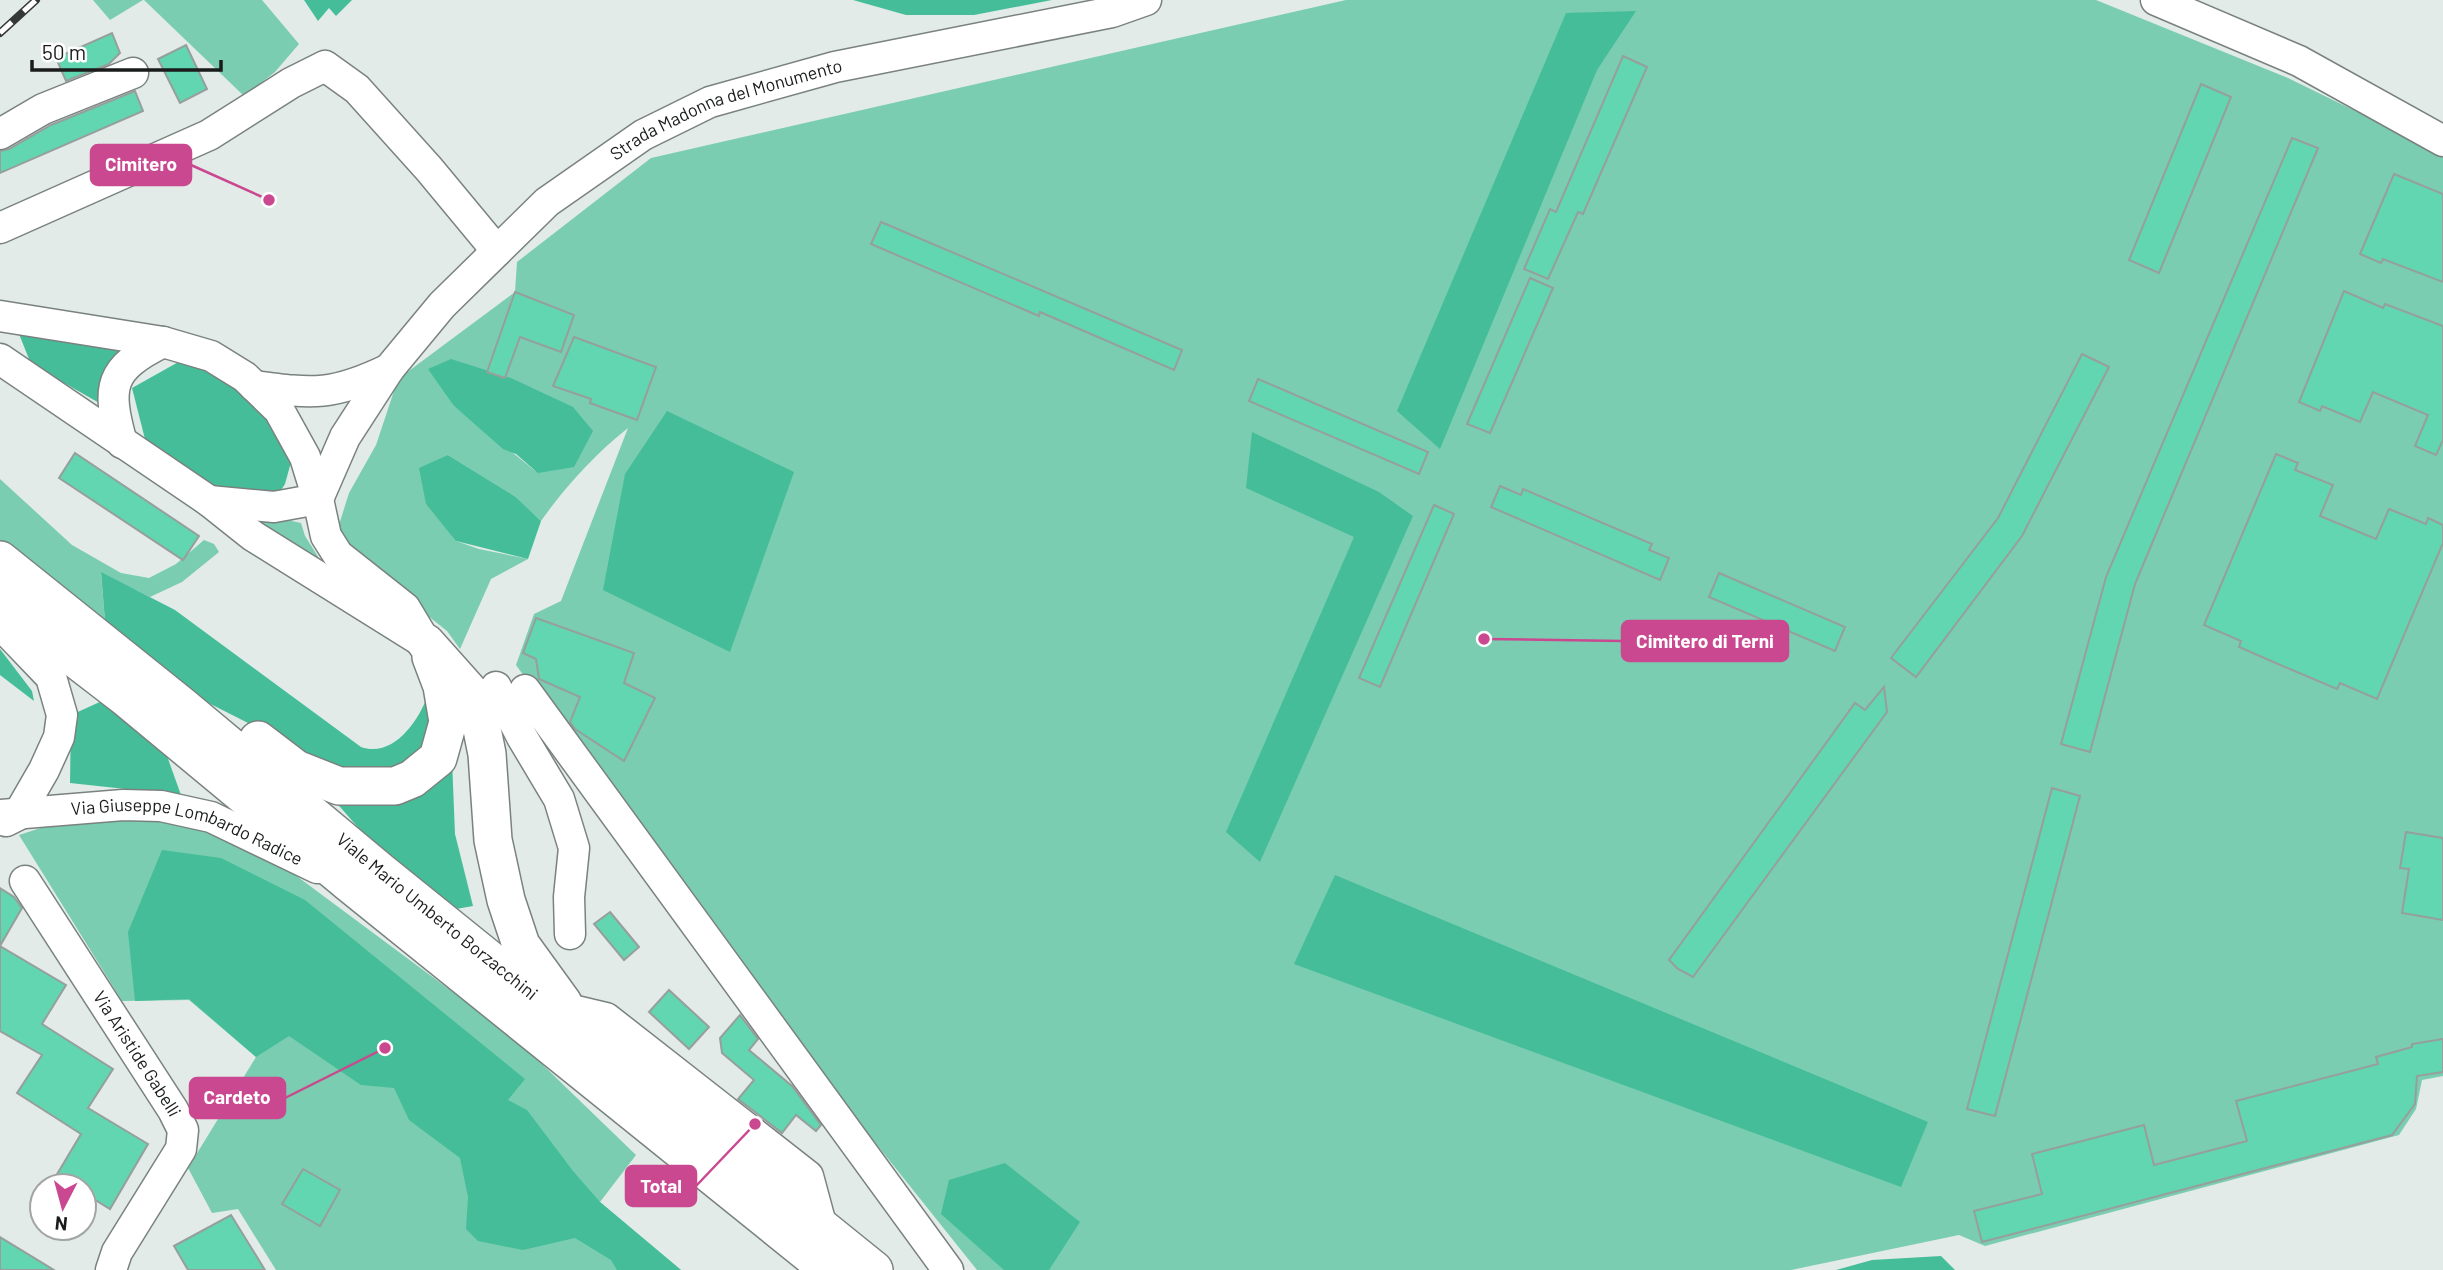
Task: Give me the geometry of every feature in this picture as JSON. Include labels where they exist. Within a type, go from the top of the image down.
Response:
[{"type":"main road","name":"Viale Mario Umberto Borzacchini","points":[[0,560],[593,1044],[666,1084],[822,1228],[874,1270]]},
{"type":"main road","name":"Viale Mario Umberto Borzacchini","points":[[0,601],[125,697],[349,883],[829,1270]]},
{"type":"main road","points":[[182,706],[226,716],[296,769],[339,786],[395,786],[412,779],[438,758],[448,722],[442,686],[426,643]]},
{"type":"main road","points":[[426,643],[476,699],[487,754],[493,840],[506,900],[521,945],[593,1044]]},
{"type":"street","name":"Strada Madonna del Monumento","points":[[318,499],[345,437],[389,369],[442,305],[547,202],[643,135],[710,102],[835,68],[1112,12],[1146,0]]},
{"type":"street","points":[[2156,0],[2299,61],[2443,141]]},
{"type":"street","points":[[0,229],[209,135],[291,83],[325,66],[357,89],[429,169],[497,251]]},
{"type":"street","points":[[0,134],[43,109],[133,73]]},
{"type":"street","points":[[0,316],[163,342],[211,356],[245,377],[279,410],[305,457],[326,536],[338,555],[405,608],[426,643]]},
{"type":"street","points":[[122,443],[113,412],[115,386],[123,367],[136,355],[163,342]]},
{"type":"street","points":[[0,359],[209,501],[253,536],[426,643]]},
{"type":"street","name":"Strada Madonna del Monumento","points":[[254,386],[323,393],[356,385],[389,369]]},
{"type":"street","points":[[209,501],[274,507],[318,499]]},
{"type":"street","name":"Via Giuseppe Lombardo Radice","points":[[0,620],[7,631],[51,677],[62,715],[60,737],[44,770],[6,818]]},
{"type":"street","points":[[570,933],[569,897],[574,848],[559,799],[522,737],[511,688],[948,1270]]},
{"type":"street","name":"Via Giuseppe Lombardo Radice","points":[[6,818],[122,805],[161,806],[211,817],[349,883]]},
{"type":"street","name":"Via Aristide Gabelli","points":[[25,881],[173,1110],[183,1130],[181,1149],[117,1252],[111,1270]]},
{"type":"street","points":[[568,1009],[606,1018],[666,1084]]},
{"type":"green space","points":[[93,0],[143,0],[110,20]]},
{"type":"green space","points":[[144,0],[262,0],[299,44],[275,72],[244,96]]},
{"type":"green space","points":[[304,0],[352,0],[336,16],[329,8],[318,21]]},
{"type":"green space","points":[[853,0],[1052,0],[974,15],[906,15]]},
{"type":"green space","points":[[1346,0],[2096,0],[2288,78],[2443,154],[2443,1076],[2422,1080],[2416,1109],[2399,1135],[1985,1246],[1959,1235],[1791,1270],[977,1270],[734,966],[516,665],[534,614],[561,601],[628,428],[581,472],[541,521],[516,497],[448,455],[456,541],[479,549],[528,559],[491,579],[460,649],[447,631],[354,557],[338,528],[349,493],[376,445],[398,379],[515,292],[517,262],[651,158]],"holes":[[[429,369],[538,473],[453,405]]]},
{"type":"green space","points":[[1636,11],[1597,70],[1440,449],[1397,411],[1566,13]]},
{"type":"green space","points":[[19,334],[85,338],[119,350],[101,404],[31,364]]},
{"type":"green space","points":[[451,359],[511,378],[573,407],[593,431],[574,467],[538,473],[516,454],[503,449],[453,405],[428,369]]},
{"type":"green space","points":[[182,360],[255,394],[294,451],[285,484],[274,501],[226,507],[146,443],[132,388]]},
{"type":"green space","points":[[667,411],[794,472],[730,652],[603,590],[625,474]]},
{"type":"green space","points":[[1252,432],[1379,492],[1413,516],[1260,862],[1226,832],[1354,537],[1246,488]]},
{"type":"green space","points":[[448,455],[516,497],[541,521],[528,559],[456,541],[426,504],[419,468]]},
{"type":"green space","points":[[0,479],[72,545],[121,573],[149,578],[176,564],[204,540],[214,544],[219,552],[182,582],[150,597],[101,573],[106,633],[0,547]]},
{"type":"green space","points":[[251,519],[283,519],[301,523],[305,536],[324,566]]},
{"type":"green space","points":[[101,572],[175,610],[361,747],[373,749],[394,742],[411,726],[428,695],[434,715],[426,752],[379,780],[297,760],[250,724],[171,684],[106,633]]},
{"type":"green space","points":[[0,649],[32,691],[34,701],[0,675]]},
{"type":"green space","points":[[102,701],[167,756],[181,795],[70,783],[71,715]]},
{"type":"green space","points":[[452,760],[455,834],[473,906],[456,909],[404,880],[334,800]]},
{"type":"green space","points":[[85,818],[159,819],[198,828],[275,860],[516,1039],[636,1155],[600,1202],[681,1270],[276,1270],[238,1209],[212,1213],[188,1168],[256,1057],[189,1000],[122,1001],[19,835],[56,823]]},
{"type":"green space","points":[[162,850],[221,858],[305,900],[525,1079],[508,1100],[527,1110],[600,1202],[681,1270],[617,1270],[611,1260],[575,1238],[523,1250],[478,1241],[466,1229],[468,1197],[460,1158],[409,1120],[394,1088],[361,1085],[289,1036],[256,1057],[189,999],[135,1001],[128,932]]},
{"type":"green space","points":[[1335,875],[1928,1122],[1901,1187],[1294,964]]},
{"type":"green space","points":[[1005,1163],[1080,1222],[1049,1270],[1004,1270],[941,1214],[949,1180]]},
{"type":"green space","points":[[1941,1256],[1955,1270],[1836,1270],[1872,1260]]},
{"type":"building","points":[[112,33],[120,53],[109,64],[66,81],[56,58]]},
{"type":"building","points":[[186,45],[207,89],[180,103],[158,59]]},
{"type":"building","points":[[1623,56],[1647,67],[1583,214],[1578,212],[1548,279],[1524,269],[1550,209],[1556,212]]},
{"type":"building","points":[[2201,84],[2231,97],[2159,273],[2129,260]]},
{"type":"building","points":[[135,91],[143,111],[0,173],[0,151],[9,149],[51,125]]},
{"type":"building","points":[[2292,138],[2318,148],[2135,584],[2090,752],[2061,744],[2106,577]]},
{"type":"building","points":[[2394,174],[2443,194],[2443,282],[2383,259],[2381,263],[2360,254]]},
{"type":"building","points":[[881,222],[1182,350],[1174,370],[1040,312],[1039,316],[871,244]]},
{"type":"building","points":[[1530,278],[1553,288],[1490,433],[1467,424]]},
{"type":"building","points":[[2344,291],[2383,308],[2385,304],[2443,326],[2443,440],[2436,455],[2415,446],[2428,415],[2373,392],[2360,422],[2322,406],[2320,411],[2299,402]]},
{"type":"building","points":[[515,292],[574,315],[561,352],[520,337],[505,378],[487,372]]},
{"type":"building","points":[[574,337],[656,367],[637,420],[590,403],[591,399],[553,386]]},
{"type":"building","points":[[2082,354],[2109,367],[2022,536],[1916,677],[1891,658],[1998,518]]},
{"type":"building","points":[[1258,379],[1428,452],[1419,474],[1249,401]]},
{"type":"building","points":[[75,453],[199,536],[183,560],[59,478]]},
{"type":"building","points":[[2276,454],[2298,463],[2295,470],[2333,485],[2320,516],[2376,539],[2389,509],[2426,524],[2428,518],[2443,525],[2443,543],[2377,699],[2340,683],[2337,689],[2278,664],[2239,647],[2241,641],[2204,625]]},
{"type":"building","points":[[1500,486],[1521,495],[1523,489],[1652,544],[1649,550],[1669,558],[1660,580],[1491,507]]},
{"type":"building","points":[[1434,505],[1454,514],[1380,687],[1359,678]]},
{"type":"building","points":[[1719,573],[1845,627],[1835,651],[1709,597]]},
{"type":"building","points":[[536,618],[634,653],[624,683],[655,698],[624,761],[575,729],[570,722],[580,697],[539,679],[536,659],[523,653]]},
{"type":"building","points":[[1884,687],[1887,712],[1693,977],[1678,969],[1669,960],[1855,703],[1865,710]]},
{"type":"building","points":[[2052,788],[2080,796],[1995,1116],[1967,1109]]},
{"type":"building","points":[[2406,832],[2443,838],[2443,920],[2402,913],[2409,869],[2400,868]]},
{"type":"building","points":[[0,888],[14,897],[22,908],[0,946]]},
{"type":"building","points":[[610,912],[639,947],[624,960],[594,924]]},
{"type":"building","points":[[0,946],[66,985],[42,1024],[113,1069],[88,1108],[148,1144],[110,1209],[98,1202],[98,1172],[58,1172],[81,1134],[17,1093],[42,1055],[0,1031]]},
{"type":"building","points":[[669,990],[709,1027],[689,1049],[649,1012]]},
{"type":"building","points":[[740,1015],[758,1039],[749,1050],[792,1086],[821,1125],[816,1131],[796,1115],[782,1133],[738,1099],[754,1080],[722,1053],[720,1038]]},
{"type":"building","points":[[2443,1039],[2443,1072],[2417,1076],[2415,1104],[2392,1135],[1982,1242],[1974,1211],[2042,1194],[2032,1154],[2144,1125],[2154,1165],[2247,1141],[2236,1101],[2378,1064],[2376,1057],[2412,1047],[2412,1044]]},
{"type":"building","points":[[303,1169],[340,1190],[320,1226],[282,1204]]},
{"type":"building","points":[[231,1215],[265,1270],[188,1270],[174,1246]]},
{"type":"building","points":[[0,1237],[54,1270],[0,1270]]},
{"type":"railway","points":[[0,33],[36,0]]},
{"type":"place","name":"Cimitero","points":[[269,200]]},
{"type":"place","name":"Cimitero di Terni","points":[[1484,639]]},
{"type":"place","name":"Cardeto","points":[[385,1048]]},
{"type":"place","name":"Total","points":[[755,1124]]}]
